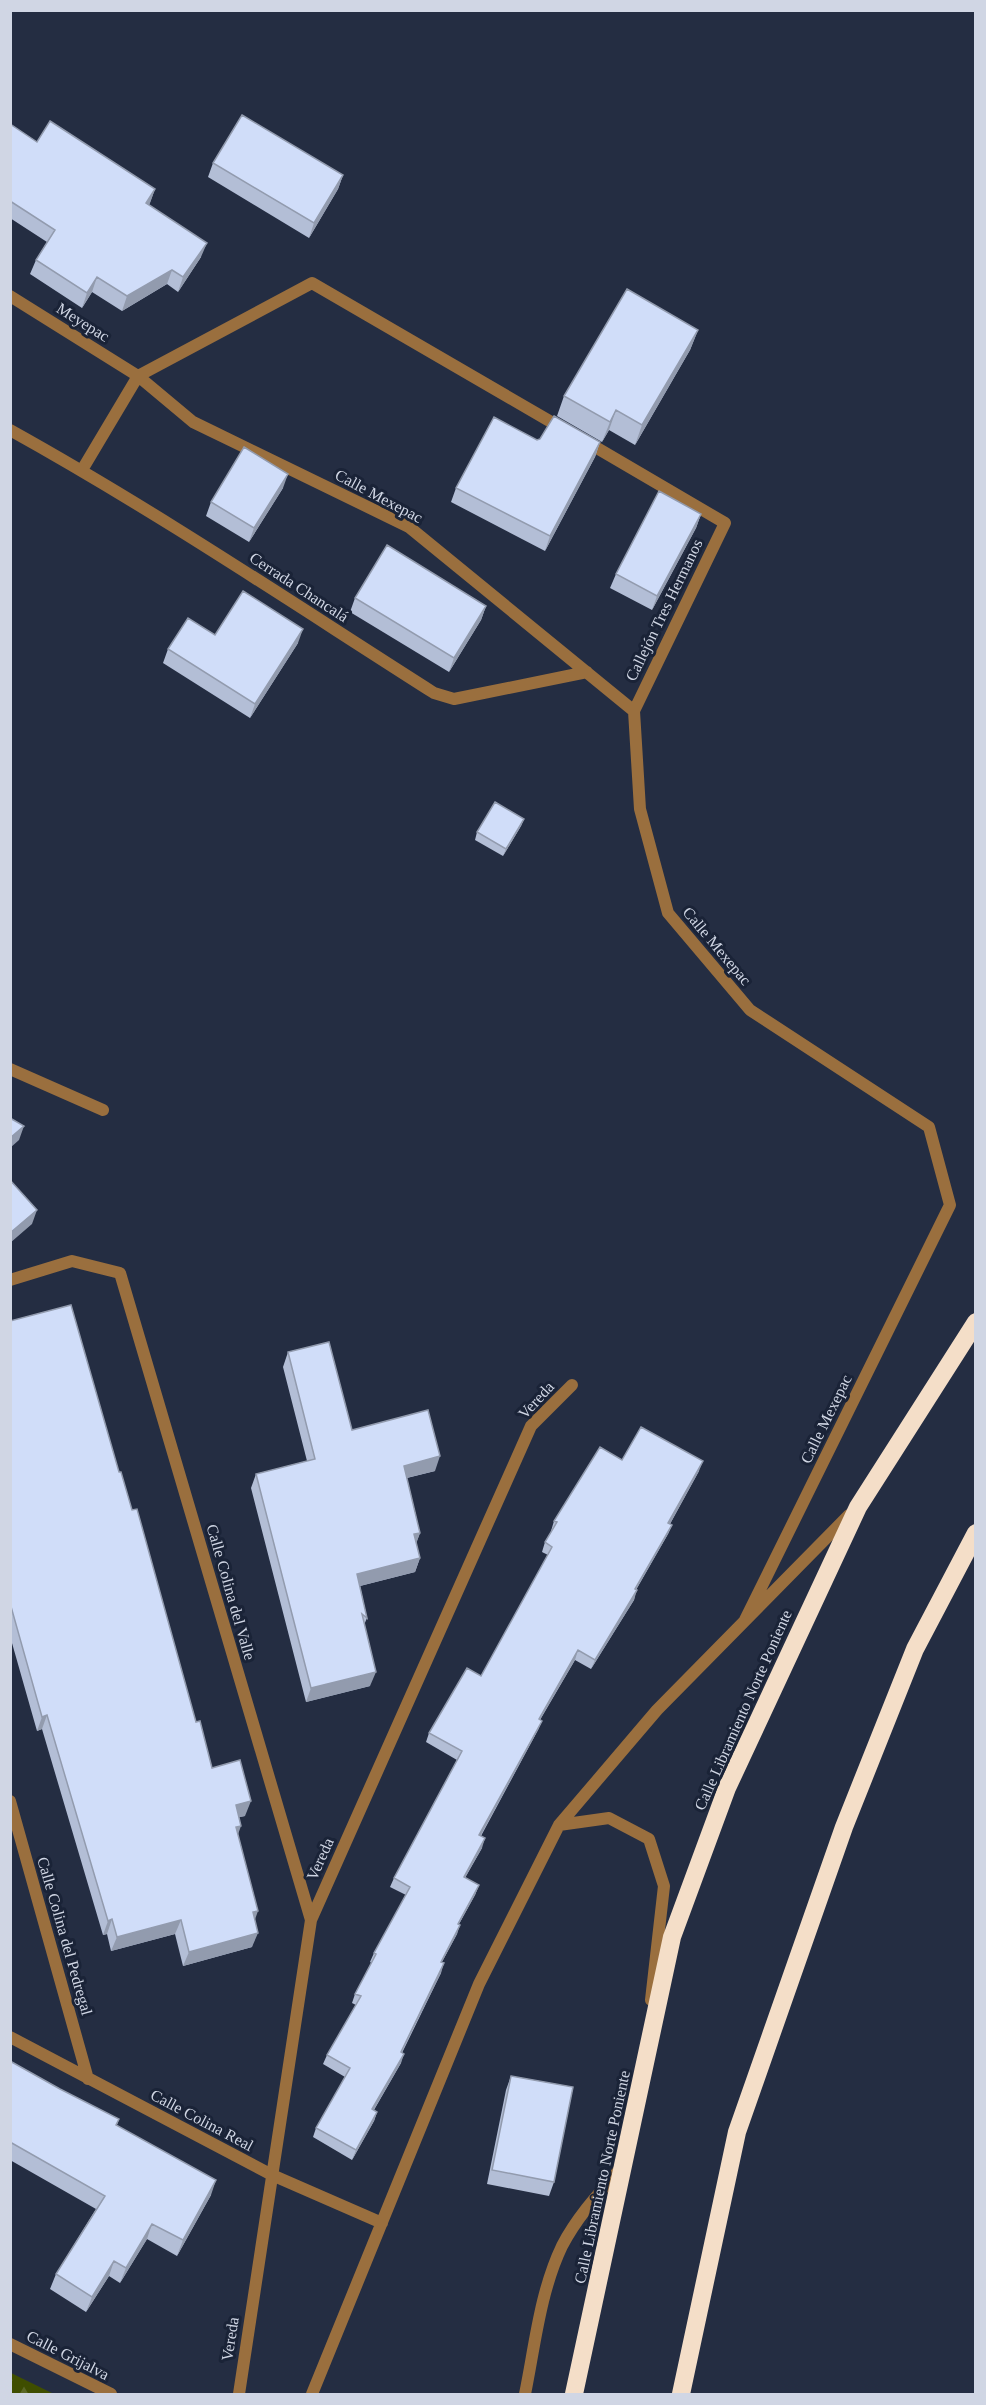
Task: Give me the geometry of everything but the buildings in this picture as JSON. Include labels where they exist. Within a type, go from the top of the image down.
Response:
[{"type":"highway","name":"Calle Libramiento Norte Poniente","points":[[574,2394],[626,2163],[672,1937],[727,1788],[858,1507],[975,1322]]},
{"type":"highway","points":[[681,2394],[741,2121],[840,1838],[870,1760],[915,1649],[975,1533]]},
{"type":"street","name":"Callejón Tres Hermanos","points":[[138,376],[312,283],[725,523],[634,711]]},
{"type":"street","name":"Meyepac","points":[[10,296],[138,376]]},
{"type":"street","points":[[82,470],[138,376]]},
{"type":"street","name":"Calle Mexepac","points":[[138,376],[193,422],[409,527],[634,711],[640,809],[668,913],[750,1011],[929,1127],[950,1205],[745,1620]]},
{"type":"street","name":"Cerrada Chancalá","points":[[10,430],[82,470],[434,693],[454,699],[587,672]]},
{"type":"street","points":[[10,1069],[103,1110]]},
{"type":"street","name":"Calle Colina del Valle","points":[[10,1280],[72,1261],[120,1273],[311,1920]]},
{"type":"street","name":"Vereda","points":[[239,2394],[311,1920],[531,1426],[572,1385]]},
{"type":"street","points":[[312,2394],[479,1984],[559,1825],[657,1710],[858,1507]]},
{"type":"street","name":"Calle Colina del Pedregal","points":[[10,1801],[88,2079]]},
{"type":"street","points":[[559,1825],[609,1818],[650,1839],[663,1886],[640,2094]]},
{"type":"street","name":"Calle Colina Real","points":[[10,2037],[272,2175],[382,2223]]},
{"type":"street","points":[[525,2394],[546,2288],[562,2246],[585,2209],[626,2163]]},
{"type":"street","name":"Calle Grijalva","points":[[10,2344],[111,2394]]},
{"type":"green space","points":[[11,2373],[54,2394],[11,2394]]}]
